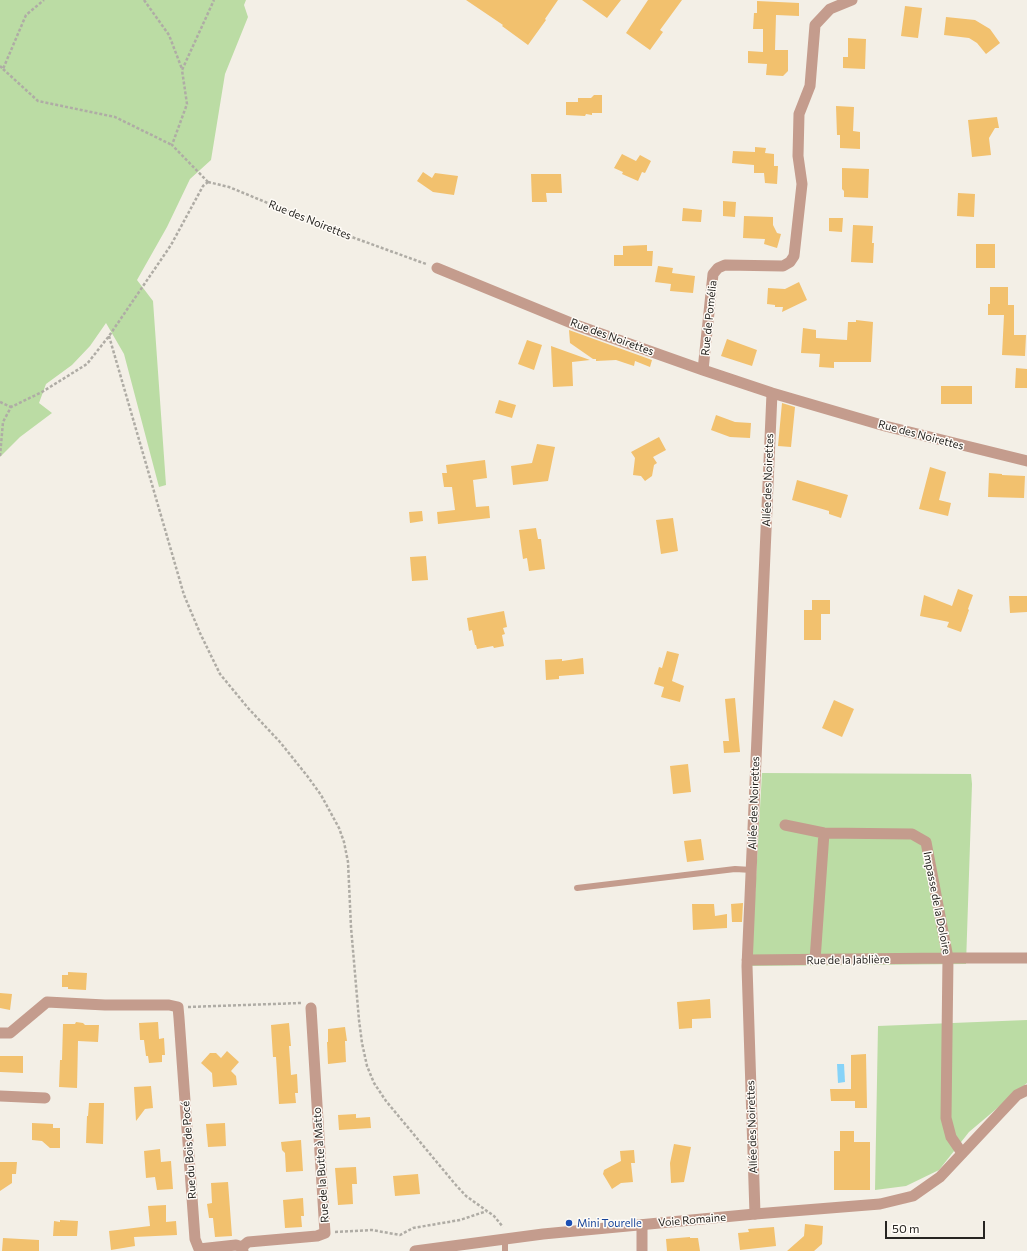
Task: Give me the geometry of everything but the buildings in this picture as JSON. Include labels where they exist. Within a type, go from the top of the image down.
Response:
[{"type":"street","name":"Rue de Pomélia","points":[[703,370],[713,274],[718,268],[725,265],[783,266],[790,262],[794,256],[802,184],[798,156],[799,114],[810,86],[816,25],[830,9],[852,0]]},
{"type":"street","name":"Rue des Noirettes","points":[[437,268],[576,324],[703,370],[772,393],[885,426],[1027,461]]},
{"type":"street","name":"Allée des Noirettes","points":[[755,1214],[748,960],[772,393]]},
{"type":"street","name":"Impasse de la Doloire","points":[[785,825],[824,832],[912,834],[926,842],[948,958],[946,1118],[951,1137],[962,1153]]},
{"type":"street","points":[[815,960],[824,832]]},
{"type":"street","name":"Rue de la Jablière","points":[[748,960],[1027,958]]},
{"type":"street","points":[[0,1033],[10,1034],[47,1002],[169,1005],[178,1007]]},
{"type":"street","name":"Rue du Bois de Pocé","points":[[178,1007],[195,1239],[199,1249],[236,1245],[242,1249]]},
{"type":"street","name":"Rue de la Butte à Matto","points":[[242,1249],[248,1242],[317,1236],[325,1233],[311,1008]]},
{"type":"street","name":"Voie Romaine","points":[[415,1251],[543,1234],[880,1204],[913,1196],[940,1177],[1017,1095],[1027,1090]]},
{"type":"street","points":[[0,1096],[45,1098]]},
{"type":"street","points":[[642,1225],[642,1251]]},
{"type":"lane","points":[[577,888],[735,869],[752,870]]},
{"type":"lane","points":[[505,1251],[508,1238]]},
{"type":"path","points":[[3,69],[26,15],[44,0]]},
{"type":"path","points":[[144,0],[169,34],[182,70],[187,104],[172,146]]},
{"type":"path","points":[[182,70],[214,0]]},
{"type":"path","points":[[0,66],[38,101],[115,117],[172,146],[208,182],[203,186],[171,244],[109,336],[87,364],[42,392],[11,407],[3,422],[0,456]]},
{"type":"path","name":"Rue des Noirettes","points":[[208,182],[229,187],[338,232],[437,268]]},
{"type":"path","points":[[109,336],[184,595],[200,634],[220,674],[248,708],[280,742],[308,777],[321,795],[342,835],[348,862],[351,927],[359,1020],[362,1043],[374,1083],[386,1101],[455,1184],[466,1196],[499,1221],[508,1238]]},
{"type":"path","points":[[0,402],[11,407]]},
{"type":"path","points":[[178,1007],[303,1002],[311,1008]]},
{"type":"path","points":[[325,1233],[372,1230],[400,1235],[413,1228],[460,1220],[487,1211]]},
{"type":"green space","points":[[0,0],[246,0],[244,5],[248,17],[225,74],[211,160],[190,179],[167,227],[137,280],[153,301],[166,485],[159,487],[124,354],[106,323],[90,346],[72,365],[46,384],[39,403],[52,413],[20,437],[0,457]]},
{"type":"green space","points":[[762,773],[971,774],[972,784],[966,964],[751,966]]},
{"type":"green space","points":[[1027,1020],[1027,1083],[969,1132],[939,1170],[906,1186],[875,1190],[878,1026]]},
{"type":"water","points":[[837,1064],[844,1064],[845,1082],[838,1083]]},
{"type":"place","name":"Mini Tourelle","points":[[569,1223]]}]
